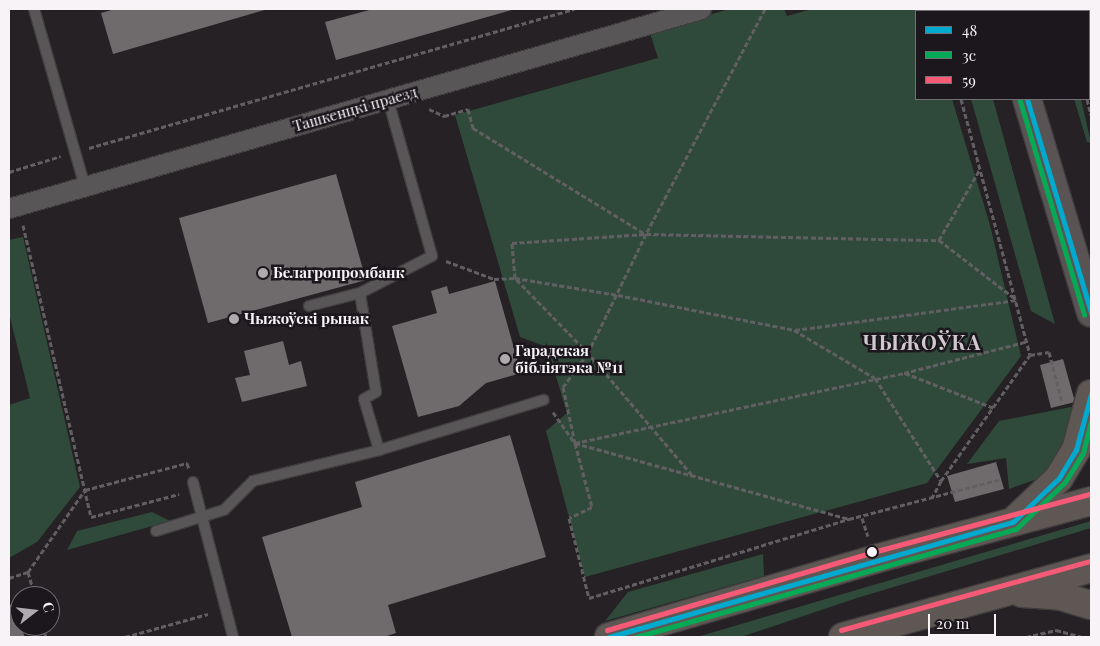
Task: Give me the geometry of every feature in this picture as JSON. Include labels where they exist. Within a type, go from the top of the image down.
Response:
[{"type":"main road","points":[[1013,522],[1059,478],[1076,450],[1091,394]]},
{"type":"main road","points":[[609,637],[1091,501]]},
{"type":"main road","points":[[852,636],[1091,568]]},
{"type":"main road","points":[[1004,592],[1061,596],[1091,605]]},
{"type":"street","name":"Ташкенцкі праезд","points":[[13,207],[701,9]]},
{"type":"street","points":[[1027,100],[1091,313]]},
{"type":"lane","points":[[34,9],[77,152],[85,187]]},
{"type":"lane","points":[[309,306],[360,293],[432,256],[388,99]]},
{"type":"lane","points":[[360,293],[376,392],[364,399],[378,450]]},
{"type":"lane","points":[[156,531],[224,510],[253,481],[378,450],[544,400]]},
{"type":"lane","points":[[194,486],[233,637]]},
{"type":"path","points":[[9,172],[574,9]]},
{"type":"path","points":[[765,9],[646,234],[588,353],[564,387],[575,443],[592,507],[569,518],[589,598],[849,519],[1001,479]]},
{"type":"path","points":[[961,100],[1030,355]]},
{"type":"path","points":[[1087,100],[1091,114]]},
{"type":"path","points":[[394,119],[430,109],[444,116],[468,109],[473,128],[646,234]]},
{"type":"path","points":[[938,240],[980,168]]},
{"type":"path","points":[[9,578],[28,572],[85,490],[187,463],[194,486],[91,517],[85,490],[13,207]]},
{"type":"path","points":[[692,475],[653,426],[588,353],[515,278],[512,243],[646,234],[938,240],[1016,300]]},
{"type":"path","points":[[432,256],[494,279],[515,278],[618,294],[794,330],[875,378],[941,482]]},
{"type":"path","points":[[794,330],[1016,300]]},
{"type":"path","points":[[575,443],[904,373],[1025,342]]},
{"type":"path","points":[[932,498],[941,482],[1030,355],[1049,352],[1063,405]]},
{"type":"path","points":[[904,373],[994,408]]},
{"type":"path","points":[[544,400],[575,443],[849,519]]},
{"type":"path","points":[[28,572],[32,586]]},
{"type":"path","points":[[125,637],[208,614]]},
{"type":"path","points":[[1026,637],[1056,630],[1082,637]]},
{"type":"green space","points":[[729,9],[784,9],[787,16],[812,9],[926,9],[915,10],[915,100],[952,100],[990,225],[1021,356],[927,483],[585,577],[546,431],[567,413],[547,347],[520,337],[455,115],[658,58],[650,33]]},
{"type":"green space","points":[[971,100],[993,100],[1055,324],[1031,311]]},
{"type":"green space","points":[[1074,100],[1081,100],[1091,143],[1087,142]]},
{"type":"green space","points":[[23,237],[80,487],[37,542],[9,558],[9,405],[30,398],[9,313],[9,240]]},
{"type":"green space","points":[[1076,406],[1079,416],[1046,476],[1009,489],[1006,458],[967,464],[999,421]]},
{"type":"green space","points":[[152,512],[170,521],[67,550],[77,531]]},
{"type":"green space","points":[[1091,521],[1091,528],[857,598],[741,637],[697,637]]},
{"type":"green space","points":[[763,554],[764,576],[605,621],[628,592]]},
{"type":"building","points":[[115,9],[268,9],[113,54],[101,13]]},
{"type":"building","points":[[373,9],[515,9],[336,60],[325,22]]},
{"type":"building","points":[[336,174],[366,280],[208,323],[179,218]]},
{"type":"building","points":[[495,281],[521,373],[486,383],[459,406],[418,417],[392,326],[437,313],[431,291],[447,286],[449,294]]},
{"type":"building","points":[[283,341],[289,365],[301,361],[307,386],[242,402],[235,378],[250,375],[244,351]]},
{"type":"building","points":[[1063,359],[1075,402],[1051,408],[1040,365]]},
{"type":"building","points":[[510,435],[546,557],[388,605],[396,633],[384,637],[292,637],[262,537],[362,507],[355,482]]},
{"type":"building","points":[[996,462],[1004,489],[955,502],[947,476]]},
{"type":"building","points":[[9,605],[10,636],[25,637],[9,637]]},
{"type":"transit line","name":"48","points":[[1027,100],[1091,313]]},
{"type":"transit line","name":"3с","points":[[1020,101],[1084,315]]},
{"type":"transit line","name":"48","points":[[609,637],[1013,522],[1059,478],[1076,450],[1091,394]]},
{"type":"transit line","name":"3с","points":[[636,637],[1016,529],[1065,482],[1083,453],[1091,422]]},
{"type":"transit line","name":"59","points":[[607,630],[873,552],[1089,494]]},
{"type":"transit line","name":"59","points":[[841,630],[1089,561]]},
{"type":"place","name":"Белагропромбанк","points":[[263,273]]},
{"type":"place","name":"Чыжоўскі рынак","points":[[234,319]]},
{"type":"place","name":"Гарадская бібліятэка №11","points":[[505,359]]},
{"type":"district","name":"ЧЫЖОЎКА","points":[[922,341]]}]
